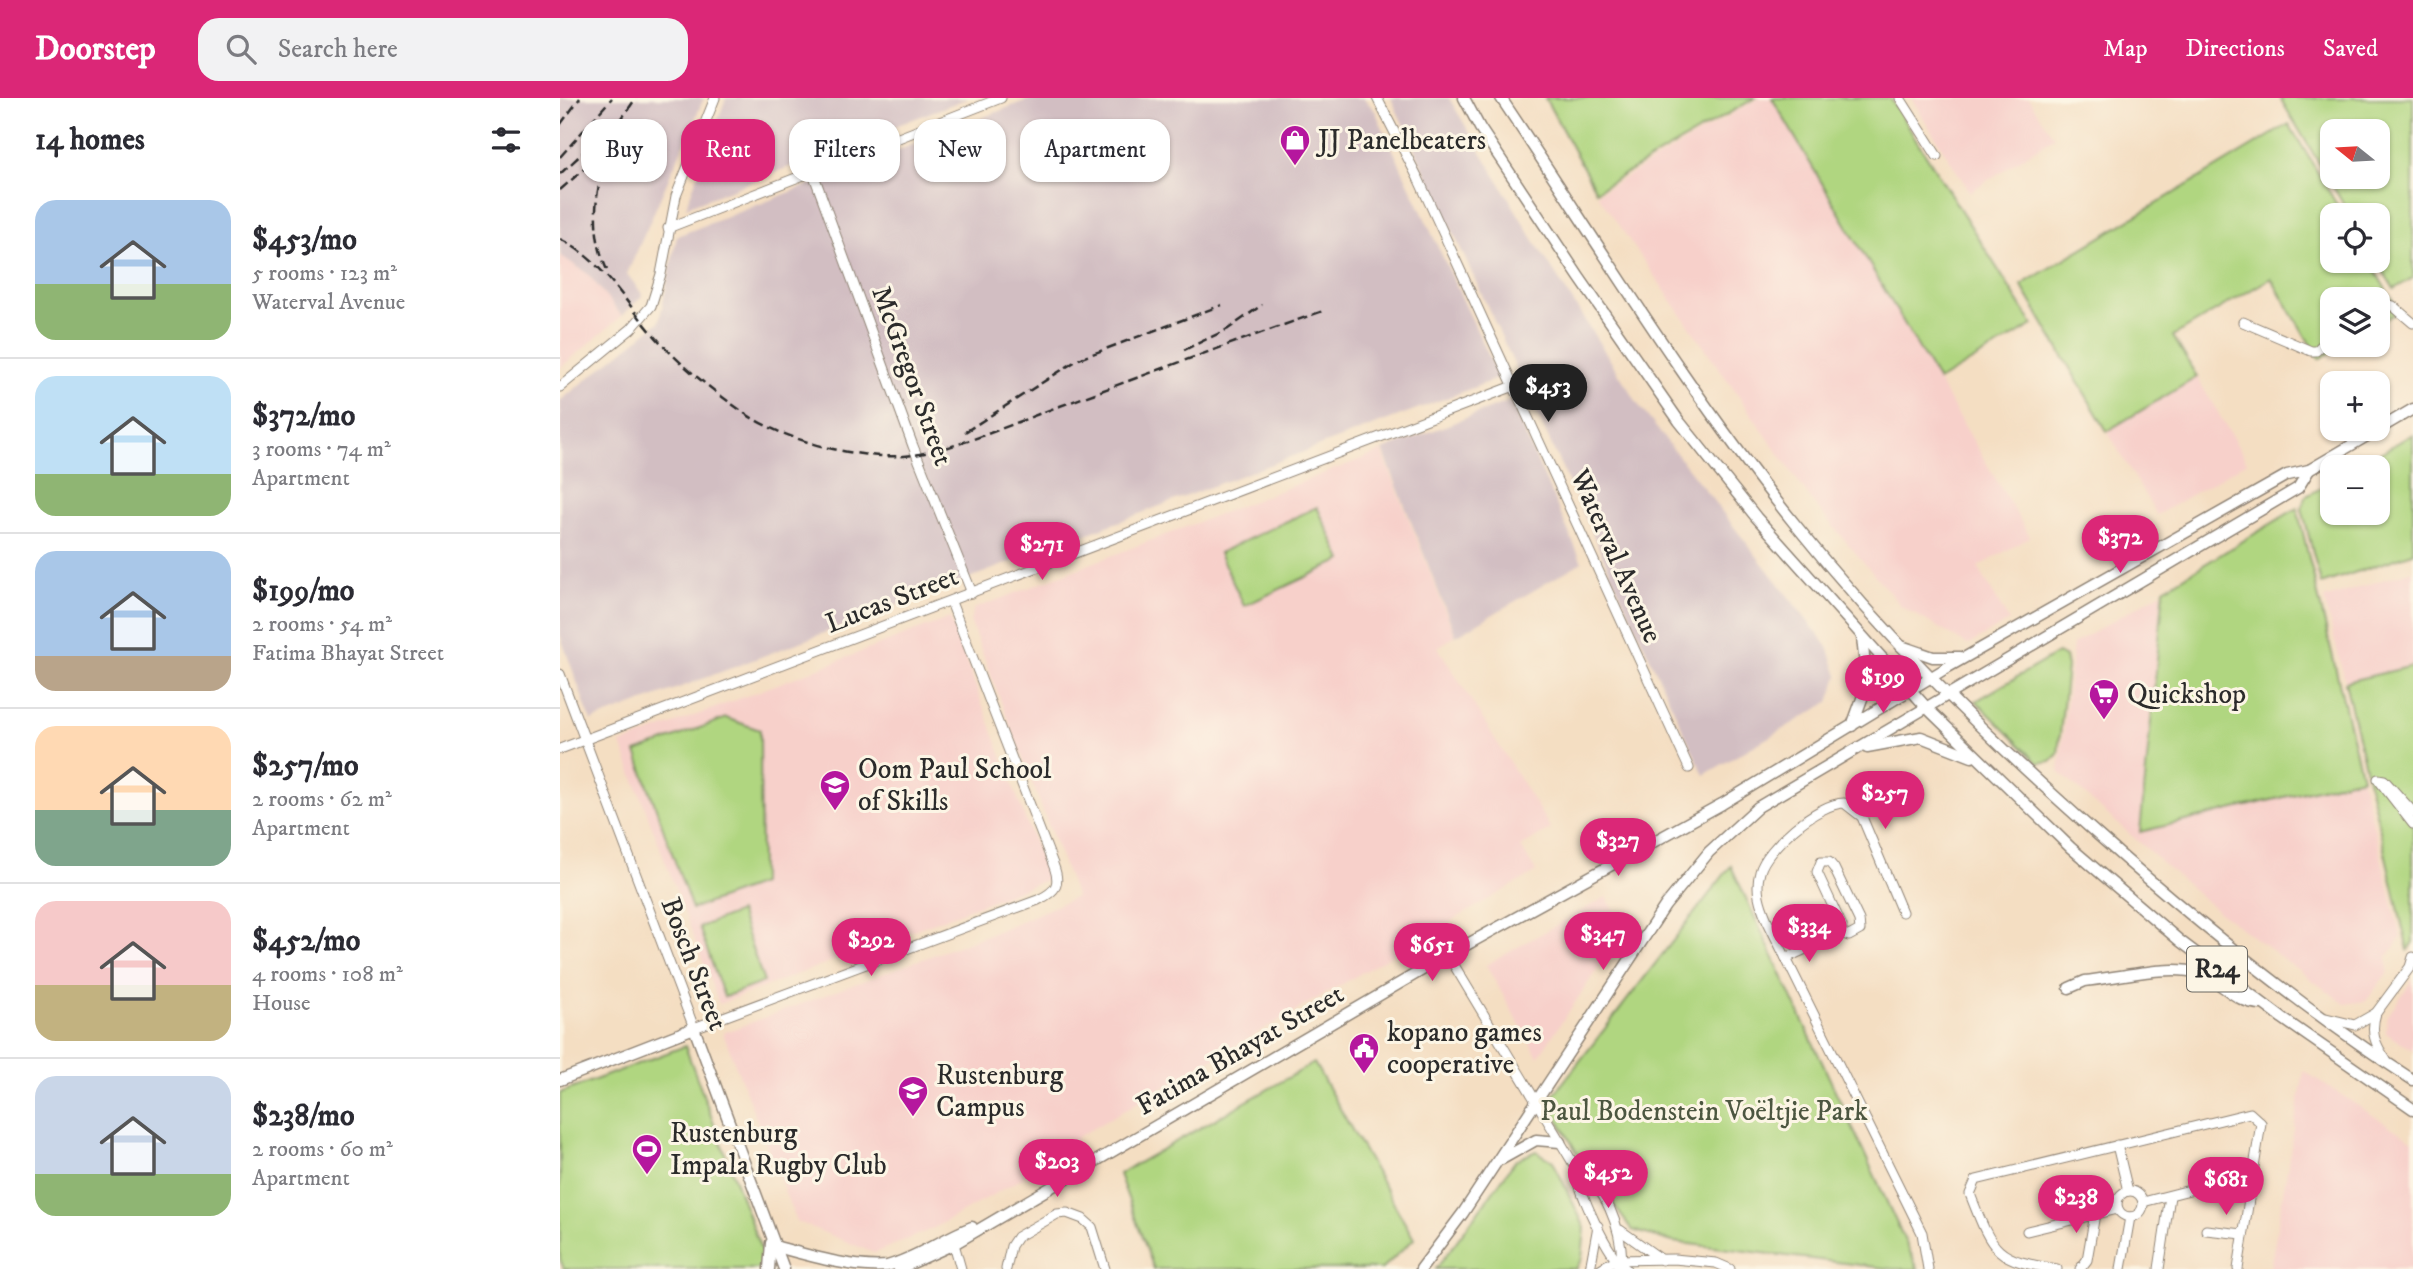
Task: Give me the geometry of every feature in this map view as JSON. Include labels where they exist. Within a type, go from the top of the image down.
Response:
[{"type":"main road","points":[[1464,98],[1480,128],[1579,277],[1679,421],[1756,517],[1911,690]]},
{"type":"main road","points":[[1501,98],[1677,366],[1793,523],[1929,679]]},
{"type":"main road","points":[[1421,1269],[1496,1163],[1665,905],[1709,852],[1758,807],[2298,488],[2309,470],[2413,408]]},
{"type":"main road","name":"Fatima Bhayat Street","points":[[899,1269],[954,1244],[1448,955],[1722,804],[1970,655],[2287,475],[2309,470]]},
{"type":"main road","points":[[1852,726],[1867,685],[1861,636]]},
{"type":"main road","points":[[1899,645],[1945,659],[1970,655]]},
{"type":"main road","name":"R24","points":[[1929,679],[2197,923],[2320,1016],[2413,1080]]},
{"type":"main road","name":"R24","points":[[1911,690],[1984,764],[2106,879],[2263,1004],[2413,1109]]},
{"type":"main road","points":[[1855,749],[1906,737],[1922,737],[1946,745],[1984,764]]},
{"type":"main road","points":[[2069,988],[2085,981],[2191,971],[2221,983],[2243,1001],[2263,1004]]},
{"type":"main road","points":[[560,1080],[694,1028]]},
{"type":"main road","name":"Bosch Street","points":[[694,1028],[784,1269]]},
{"type":"main road","points":[[1496,1163],[1525,1144],[1546,1139],[1560,1142]]},
{"type":"main road","points":[[769,1269],[773,1241],[854,1266],[876,1268],[904,1259],[967,1228],[988,1223]]},
{"type":"street","points":[[560,387],[631,329],[651,306],[662,274],[668,228],[676,196],[715,98]]},
{"type":"street","points":[[900,138],[1001,98]]},
{"type":"street","name":"Waterval Avenue","points":[[1377,98],[1418,178],[1689,768]]},
{"type":"street","points":[[1900,98],[1937,156]]},
{"type":"street","points":[[668,228],[789,182]]},
{"type":"street","name":"McGregor Street","points":[[816,182],[913,446],[972,593]]},
{"type":"street","points":[[2390,305],[2413,323]]},
{"type":"street","points":[[2243,322],[2311,351],[2320,347]]},
{"type":"street","name":"Lucas Street","points":[[560,749],[1514,386]]},
{"type":"street","points":[[694,1028],[1038,900],[1053,892],[1058,881],[1057,874],[951,602]]},
{"type":"street","name":"Bosch Street","points":[[560,674],[694,1028]]},
{"type":"street","points":[[2413,812],[2382,779],[2378,779],[2413,824]]},
{"type":"street","points":[[1902,912],[1868,829],[1857,810],[1837,803],[1812,815],[1768,854],[1759,875],[1757,887],[1762,909],[1922,1233],[1928,1269]]},
{"type":"street","points":[[1786,958],[1841,933],[1852,935],[1860,930],[1861,925],[1834,867],[1829,862],[1821,862],[1817,872],[1842,926],[1841,933]]},
{"type":"street","points":[[1448,955],[1535,1104],[1576,1168],[1595,1188],[1620,1230],[1662,1260]]},
{"type":"street","points":[[2388,1064],[2374,1041],[2372,1026],[2376,1013],[2411,965],[2413,957]]},
{"type":"street","points":[[2320,1016],[2355,1025],[2376,1013]]},
{"type":"street","points":[[2057,1269],[2019,1263],[2003,1256],[1970,1194],[1976,1180],[2250,1113],[2257,1116],[2261,1123],[2238,1269]]},
{"type":"street","points":[[2118,1145],[2128,1191]]},
{"type":"street","points":[[1576,1168],[1576,1177],[1620,1265]]},
{"type":"street","points":[[2143,1202],[2252,1174]]},
{"type":"street","points":[[2128,1191],[2138,1194],[2143,1202],[2140,1213],[2130,1217]]},
{"type":"street","points":[[2118,1209],[2119,1199],[2128,1191]]},
{"type":"street","points":[[2159,1269],[2170,1196]]},
{"type":"street","points":[[2027,1231],[2118,1209],[2130,1217]]},
{"type":"street","points":[[1006,1269],[1011,1246],[1017,1237],[1057,1214],[1067,1213],[1083,1219],[1092,1227],[1105,1269]]},
{"type":"street","points":[[2080,1269],[2088,1260],[2095,1214]]},
{"type":"street","points":[[2121,1269],[2130,1217]]},
{"type":"street","points":[[1590,1269],[1598,1224]]},
{"type":"street","points":[[1620,1230],[1620,1265]]},
{"type":"street","points":[[2206,1230],[2243,1234]]},
{"type":"street","points":[[954,1244],[961,1269]]},
{"type":"street","points":[[1600,1269],[1662,1260],[1716,1263],[1736,1269]]},
{"type":"shaded area","points":[[560,98],[704,98],[695,119],[681,119],[681,151],[627,274],[643,295],[622,316],[588,274],[560,255]]},
{"type":"shaded area","points":[[726,98],[968,98],[900,124],[900,119],[789,119],[789,167],[775,173],[775,119],[718,119]]},
{"type":"shaded area","points":[[1033,98],[1364,98],[1375,111],[1499,378],[591,721],[560,635],[560,401],[659,322],[677,236],[816,182],[900,182],[900,150],[914,144],[914,182],[1006,182],[1006,119],[979,119]]},
{"type":"shaded area","points":[[1391,98],[1449,98],[1533,239],[1640,407],[1828,647],[1838,676],[1829,702],[1704,775]]},
{"type":"shaded area","points":[[1759,98],[1771,98],[2030,537],[1978,567],[2009,621],[1968,645],[1901,606],[1814,504],[1597,194]]},
{"type":"shaded area","points":[[1911,98],[2028,98],[2054,137],[1970,192]]},
{"type":"shaded area","points":[[695,182],[751,182],[686,207]]},
{"type":"shaded area","points":[[560,255],[588,274],[622,316],[560,368]]},
{"type":"shaded area","points":[[2197,377],[2247,462],[2157,515],[2107,431]]},
{"type":"shaded area","points":[[1510,401],[1582,562],[1456,636],[1383,450]]},
{"type":"shaded area","points":[[1382,451],[1455,636],[1438,647],[1551,829],[1521,847],[1536,872],[1076,1138],[1079,1146],[934,1228],[874,1253],[796,1221],[723,1033],[995,932],[1076,897],[970,621],[974,609]]},
{"type":"shaded area","points":[[2413,570],[2413,665],[2345,681],[2324,599]]},
{"type":"shaded area","points":[[2162,592],[2139,832],[2362,778],[2401,938],[2387,957],[2388,972],[2366,1001],[2345,1004],[2215,909],[2059,772],[2073,644]]},
{"type":"shaded area","name":"Oom Paul School of Skills","points":[[950,618],[1048,879],[719,1004],[621,744]]},
{"type":"shaded area","points":[[1606,897],[1626,927],[1538,1057],[1486,965]]},
{"type":"shaded area","points":[[2413,979],[2413,1050],[2386,1033],[2387,1017]]},
{"type":"shaded area","points":[[2304,1071],[2413,1141],[2413,1269],[2270,1269]]},
{"type":"green space","points":[[1545,98],[1755,98],[1596,191]]},
{"type":"green space","points":[[1772,98],[1890,98],[2033,325],[1938,381]]},
{"type":"green space","points":[[2280,98],[2413,98],[2413,278],[2394,289],[2384,273],[2390,273],[2390,203],[2343,203],[2334,189],[2390,189],[2390,119],[2320,119],[2320,165]]},
{"type":"green space","points":[[2289,124],[2320,176],[2320,189],[2328,189],[2336,203],[2320,203],[2320,273],[2376,273],[2385,287],[2320,287],[2320,357],[2322,357],[2319,359],[2271,278],[2173,336],[2197,377],[2107,431],[2021,285]]},
{"type":"green space","points":[[2390,296],[2399,311],[2390,317]]},
{"type":"green space","points":[[2413,434],[2413,553],[2321,584],[2302,509],[2305,497],[2320,488],[2320,525],[2390,525],[2390,455],[2377,455]]},
{"type":"green space","points":[[1317,507],[1342,560],[1244,606],[1219,553]]},
{"type":"green space","points":[[2297,508],[2362,778],[2140,832],[2164,589]]},
{"type":"green space","points":[[2058,653],[2065,657],[2067,667],[2058,754],[2051,761],[2038,763],[1976,701]]},
{"type":"green space","points":[[2413,666],[2413,942],[2408,950],[2345,682]]},
{"type":"green space","points":[[726,718],[760,730],[761,884],[692,909],[636,752]]},
{"type":"green space","name":"Paul Bodenstein Voëltjie Park","points":[[1731,866],[1918,1269],[1892,1269],[1673,1242],[1632,1230],[1583,1163],[1548,1102]]},
{"type":"green space","points":[[739,912],[764,982],[724,997],[699,927]]},
{"type":"green space","name":"Rustenburg Impala Rugby Club","points":[[685,1046],[764,1258],[759,1269],[564,1269],[560,1259],[560,1093]]},
{"type":"green space","points":[[1314,1063],[1414,1239],[1382,1269],[1154,1269],[1119,1174]]},
{"type":"green space","points":[[1536,1151],[1553,1161],[1585,1228],[1582,1258],[1576,1269],[1436,1269],[1516,1160]]},
{"type":"railway","points":[[560,125],[580,98]]},
{"type":"railway","points":[[560,157],[612,98]]},
{"type":"railway","points":[[560,190],[591,163],[636,98]]},
{"type":"railway","points":[[560,174],[581,155]]},
{"type":"railway","points":[[600,182],[597,234],[607,270]]},
{"type":"railway","points":[[560,239],[590,260],[603,273],[649,330],[680,362],[743,412],[780,432],[802,440],[872,455],[914,455],[969,440],[1323,311]]},
{"type":"railway","points":[[965,432],[1079,359],[1222,305]]},
{"type":"railway","points":[[1184,350],[1228,329],[1262,305]]},
{"type":"place","name":"JJ Panelbeaters","points":[[1295,167]]},
{"type":"place","name":"Quickshop","points":[[2104,721]]},
{"type":"place","name":"Oom Paul School of Skills","points":[[835,812]]},
{"type":"place","name":"kopano games cooperative","points":[[1364,1075]]},
{"type":"place","name":"Rustenburg Campus","points":[[913,1118]]},
{"type":"place","name":"Rustenburg Impala Rugby Club","points":[[647,1176]]}]
